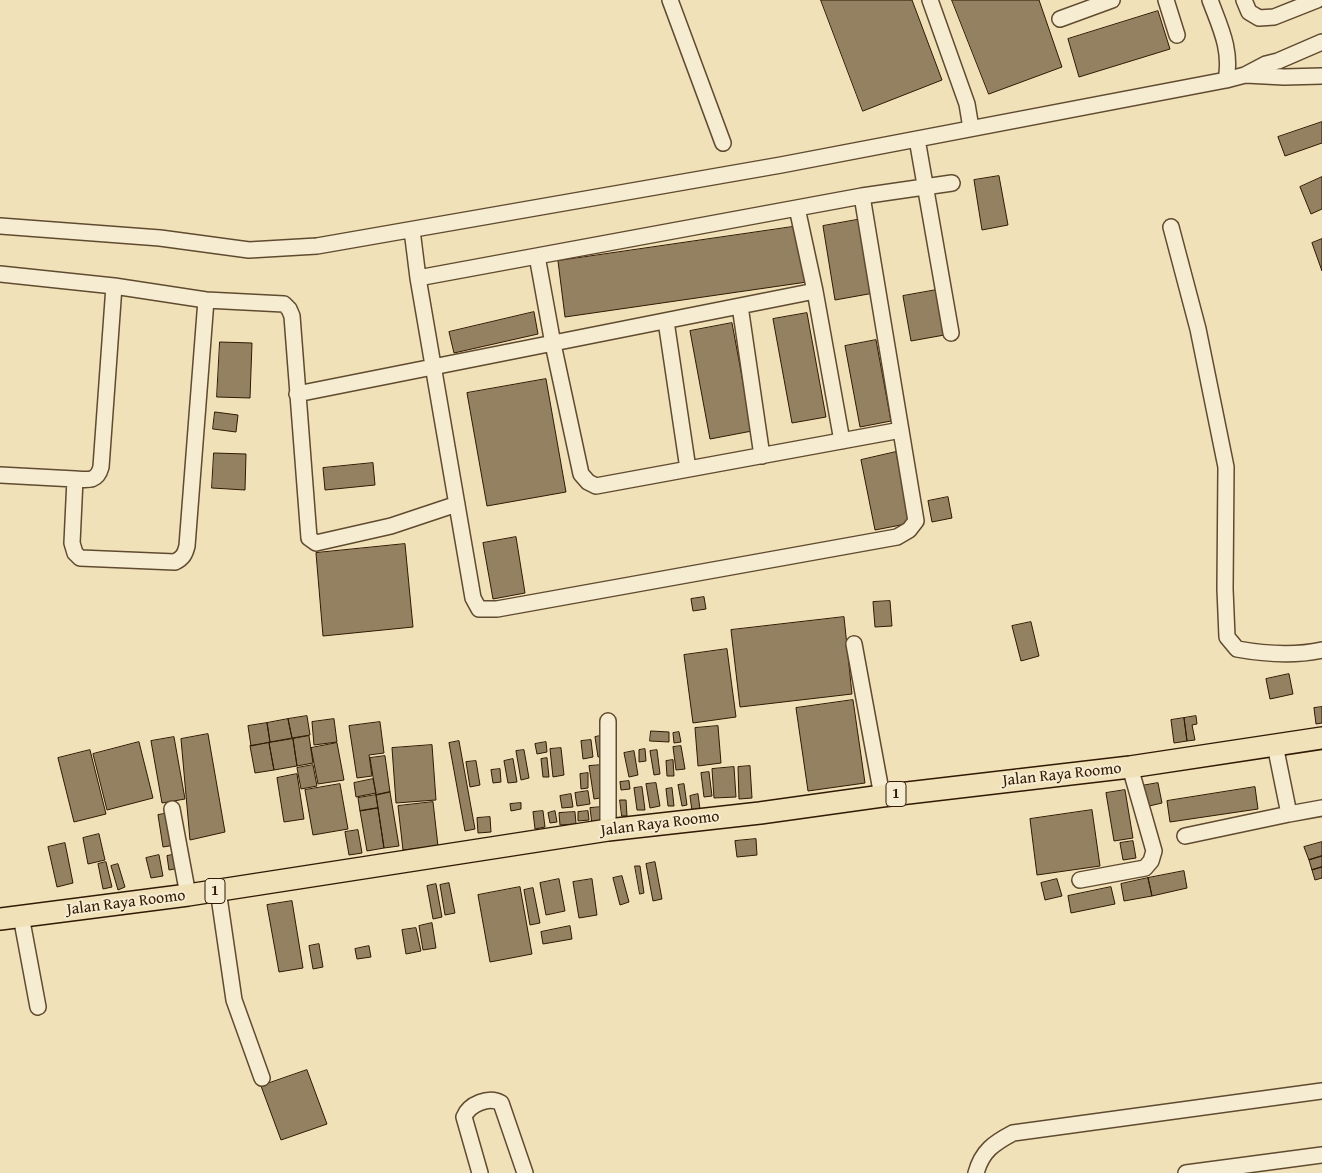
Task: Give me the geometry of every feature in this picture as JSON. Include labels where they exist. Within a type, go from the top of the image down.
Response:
[{"type":"highway","name":"Jalan Raya Roomo","points":[[0,919],[188,895],[608,830],[1130,767],[1322,738]]},
{"type":"lane","points":[[670,0],[723,143]]},
{"type":"lane","points":[[930,0],[969,117]]},
{"type":"lane","points":[[1060,19],[1112,0]]},
{"type":"lane","points":[[1166,0],[1177,35]]},
{"type":"lane","points":[[1210,0],[1228,47],[1226,80]]},
{"type":"lane","points":[[1244,0],[1249,12],[1259,18],[1274,17],[1317,0]]},
{"type":"lane","points":[[0,226],[160,238],[249,250],[317,246],[917,139],[969,117],[1226,80],[1245,75],[1266,64],[1278,62],[1322,42]]},
{"type":"lane","points":[[1245,75],[1284,78],[1322,76]]},
{"type":"lane","points":[[917,139],[951,333]]},
{"type":"lane","points":[[418,278],[862,196],[952,183]]},
{"type":"lane","points":[[412,230],[418,278],[473,598],[480,609],[497,609],[897,537],[909,530],[916,520],[862,196]]},
{"type":"lane","points":[[797,208],[815,291],[842,441]]},
{"type":"lane","points":[[1172,227],[1198,329],[1226,467],[1225,589],[1227,637],[1238,650],[1255,653],[1304,654],[1322,650]]},
{"type":"lane","points":[[537,256],[553,344],[581,474],[588,482],[596,486],[901,430]]},
{"type":"lane","points":[[0,274],[114,286],[206,300],[284,304],[292,316],[308,535],[313,542],[316,543],[391,526],[457,504]]},
{"type":"lane","points":[[0,475],[90,480],[96,478],[99,474],[114,286]]},
{"type":"lane","points":[[297,394],[815,291]]},
{"type":"lane","points":[[75,479],[72,544],[77,556],[86,559],[175,562],[181,560],[187,546],[206,300]]},
{"type":"lane","points":[[740,306],[762,456]]},
{"type":"lane","points":[[666,321],[688,469]]},
{"type":"lane","points":[[854,644],[882,796]]},
{"type":"lane","points":[[608,721],[608,830]]},
{"type":"lane","points":[[1275,745],[1289,814]]},
{"type":"lane","points":[[1080,880],[1145,868],[1151,861],[1154,851],[1130,767]]},
{"type":"lane","points":[[1185,836],[1322,808]]},
{"type":"lane","points":[[172,809],[188,895]]},
{"type":"lane","points":[[218,890],[234,1000],[262,1078]]},
{"type":"lane","points":[[21,916],[38,1007]]},
{"type":"lane","points":[[976,1173],[980,1161],[995,1142],[1013,1132],[1322,1091]]},
{"type":"lane","points":[[480,1173],[464,1116],[466,1110],[470,1107],[490,1100],[501,1103],[525,1173]]},
{"type":"lane","points":[[1186,1173],[1322,1155]]},
{"type":"building","points":[[821,0],[912,0],[942,80],[863,111]]},
{"type":"building","points":[[952,0],[1039,0],[1062,67],[989,94]]},
{"type":"building","points":[[1158,11],[1170,49],[1079,77],[1068,39]]},
{"type":"building","points":[[1322,122],[1322,143],[1285,156],[1278,137]]},
{"type":"building","points":[[999,176],[1008,225],[982,230],[974,180]]},
{"type":"building","points":[[1322,177],[1322,209],[1311,214],[1300,187]]},
{"type":"building","points":[[862,219],[874,293],[835,300],[823,226]]},
{"type":"building","points":[[799,226],[807,282],[565,317],[558,261]]},
{"type":"building","points":[[1322,239],[1322,271],[1312,243]]},
{"type":"building","points":[[942,289],[950,334],[911,341],[903,296]]},
{"type":"building","points":[[534,312],[538,334],[454,353],[449,332]]},
{"type":"building","points":[[807,313],[826,417],[792,423],[773,319]]},
{"type":"building","points":[[732,323],[752,431],[710,439],[690,331]]},
{"type":"building","points":[[876,340],[891,421],[860,427],[845,346]]},
{"type":"building","points":[[220,342],[252,343],[250,398],[217,397]]},
{"type":"building","points":[[546,379],[566,492],[487,506],[467,393]]},
{"type":"building","points":[[215,412],[238,415],[236,432],[213,429]]},
{"type":"building","points":[[896,452],[911,523],[875,530],[861,460]]},
{"type":"building","points":[[214,453],[246,454],[245,490],[212,488]]},
{"type":"building","points":[[373,463],[375,485],[325,490],[323,468]]},
{"type":"building","points":[[948,497],[952,518],[932,522],[928,501]]},
{"type":"building","points":[[516,537],[525,593],[493,599],[483,543]]},
{"type":"building","points":[[405,544],[413,627],[323,636],[316,553]]},
{"type":"building","points":[[704,597],[706,609],[693,611],[691,599]]},
{"type":"building","points":[[890,601],[892,626],[875,627],[873,602]]},
{"type":"building","points":[[844,617],[852,694],[740,707],[731,630]]},
{"type":"building","points":[[1031,622],[1039,656],[1021,661],[1012,626]]},
{"type":"building","points":[[727,649],[736,717],[693,723],[684,655]]},
{"type":"building","points":[[1289,674],[1293,694],[1270,699],[1266,679]]},
{"type":"building","points":[[853,700],[865,783],[808,791],[796,708]]},
{"type":"building","points":[[1322,707],[1322,723],[1316,724],[1314,708]]},
{"type":"building","points":[[307,716],[310,735],[292,738],[288,719]]},
{"type":"building","points":[[1196,716],[1197,724],[1192,725],[1195,740],[1187,741],[1184,718]]},
{"type":"building","points":[[1184,718],[1187,741],[1174,743],[1171,720]]},
{"type":"building","points":[[288,719],[292,738],[270,742],[267,723]]},
{"type":"building","points":[[334,719],[337,742],[314,745],[312,722]]},
{"type":"building","points":[[380,722],[384,753],[369,755],[372,776],[357,778],[349,726]]},
{"type":"building","points":[[267,723],[270,742],[251,746],[248,726]]},
{"type":"building","points":[[718,726],[721,763],[698,766],[695,728]]},
{"type":"building","points":[[651,731],[669,732],[669,742],[650,741]]},
{"type":"building","points":[[679,732],[681,742],[674,743],[673,733]]},
{"type":"building","points":[[208,734],[225,832],[190,840],[181,739]]},
{"type":"building","points":[[309,736],[313,763],[297,766],[293,739]]},
{"type":"building","points":[[600,736],[603,756],[598,757],[595,737]]},
{"type":"building","points":[[174,737],[185,799],[162,803],[151,741]]},
{"type":"building","points":[[293,739],[297,766],[274,770],[269,743]]},
{"type":"building","points":[[591,740],[593,757],[583,759],[581,741]]},
{"type":"building","points":[[459,741],[475,829],[465,831],[449,743]]},
{"type":"building","points":[[139,742],[153,798],[107,810],[93,754]]},
{"type":"building","points":[[546,742],[547,752],[537,754],[535,744]]},
{"type":"building","points":[[269,743],[274,770],[255,773],[250,746]]},
{"type":"building","points":[[337,743],[344,780],[318,784],[311,748]]},
{"type":"building","points":[[432,745],[436,800],[396,803],[392,748]]},
{"type":"building","points":[[681,746],[685,769],[676,770],[673,747]]},
{"type":"building","points":[[561,748],[564,775],[553,777],[550,749]]},
{"type":"building","points":[[645,749],[646,761],[639,762],[639,750]]},
{"type":"building","points":[[90,750],[106,814],[74,822],[58,758]]},
{"type":"building","points":[[524,750],[529,778],[521,780],[516,751]]},
{"type":"building","points":[[657,750],[660,774],[654,775],[650,751]]},
{"type":"building","points":[[634,751],[638,775],[629,777],[624,753]]},
{"type":"building","points":[[385,756],[390,792],[376,795],[370,758]]},
{"type":"building","points":[[547,758],[549,777],[543,777],[541,759]]},
{"type":"building","points":[[513,759],[517,782],[508,783],[504,761]]},
{"type":"building","points":[[673,760],[674,776],[667,776],[666,761]]},
{"type":"building","points":[[476,761],[480,785],[470,787],[466,762]]},
{"type":"building","points":[[313,765],[317,786],[301,789],[297,768]]},
{"type":"building","points":[[602,765],[606,797],[594,799],[589,766]]},
{"type":"building","points":[[750,766],[752,798],[739,799],[738,767]]},
{"type":"building","points":[[734,767],[736,797],[714,798],[712,769]]},
{"type":"building","points":[[500,769],[501,782],[493,783],[491,770]]},
{"type":"building","points":[[709,772],[712,796],[704,797],[701,773]]},
{"type":"building","points":[[588,773],[588,788],[581,789],[580,774]]},
{"type":"building","points":[[297,774],[304,819],[284,822],[277,778]]},
{"type":"building","points":[[373,779],[376,793],[356,797],[354,783]]},
{"type":"building","points":[[629,781],[630,789],[621,790],[620,782]]},
{"type":"building","points":[[656,783],[660,806],[650,808],[646,784]]},
{"type":"building","points":[[1158,783],[1162,803],[1145,807],[1141,786]]},
{"type":"building","points":[[340,784],[348,829],[313,835],[305,790]]},
{"type":"building","points":[[684,784],[687,805],[682,806],[678,785]]},
{"type":"building","points":[[642,787],[645,810],[637,810],[634,788]]},
{"type":"building","points":[[1255,787],[1258,809],[1170,822],[1167,801]]},
{"type":"building","points":[[672,788],[674,806],[668,806],[666,789]]},
{"type":"building","points":[[1125,790],[1133,838],[1114,841],[1106,793]]},
{"type":"building","points":[[588,791],[590,804],[577,806],[575,793]]},
{"type":"building","points":[[390,792],[399,846],[384,848],[376,795]]},
{"type":"building","points":[[571,794],[573,807],[562,808],[560,796]]},
{"type":"building","points":[[698,794],[700,809],[692,811],[690,796]]},
{"type":"building","points":[[376,795],[378,808],[360,811],[358,798]]},
{"type":"building","points":[[620,800],[626,800],[627,816],[622,816]]},
{"type":"building","points":[[433,802],[438,846],[403,850],[398,806]]},
{"type":"building","points":[[521,803],[521,809],[511,811],[510,804]]},
{"type":"building","points":[[602,807],[604,822],[592,824],[590,808]]},
{"type":"building","points":[[378,808],[384,848],[367,851],[360,811]]},
{"type":"building","points":[[1092,810],[1100,866],[1037,875],[1030,819]]},
{"type":"building","points":[[543,811],[545,827],[535,829],[533,812]]},
{"type":"building","points":[[555,811],[557,822],[550,823],[548,813]]},
{"type":"building","points":[[588,811],[589,820],[578,821],[578,812]]},
{"type":"building","points":[[575,812],[576,824],[560,825],[559,813]]},
{"type":"building","points":[[170,813],[175,845],[163,847],[158,815]]},
{"type":"building","points":[[490,817],[491,832],[478,833],[477,818]]},
{"type":"building","points":[[358,830],[362,853],[349,855],[345,832]]},
{"type":"building","points":[[99,834],[105,860],[88,864],[83,838]]},
{"type":"building","points":[[756,839],[757,855],[737,857],[735,841]]},
{"type":"building","points":[[1133,841],[1136,858],[1123,860],[1120,843]]},
{"type":"building","points":[[1322,842],[1322,856],[1309,860],[1304,847]]},
{"type":"building","points":[[65,843],[73,883],[57,887],[48,847]]},
{"type":"building","points":[[177,854],[180,868],[169,870],[167,856]]},
{"type":"building","points":[[159,855],[163,876],[151,878],[146,858]]},
{"type":"building","points":[[1322,856],[1322,867],[1312,870],[1309,860]]},
{"type":"building","points":[[106,862],[112,887],[103,889],[98,864]]},
{"type":"building","points":[[655,862],[662,899],[653,901],[646,864]]},
{"type":"building","points":[[118,864],[125,887],[118,890],[111,866]]},
{"type":"building","points":[[635,866],[640,866],[644,893],[640,894]]},
{"type":"building","points":[[1322,867],[1322,878],[1315,880],[1312,870]]},
{"type":"building","points":[[1184,871],[1187,888],[1152,896],[1148,878]]},
{"type":"building","points":[[622,876],[629,902],[620,905],[613,878]]},
{"type":"building","points":[[1148,878],[1152,896],[1124,901],[1121,884]]},
{"type":"building","points":[[559,879],[565,911],[546,915],[540,883]]},
{"type":"building","points":[[592,879],[597,915],[579,918],[573,882]]},
{"type":"building","points":[[1057,879],[1062,896],[1045,900],[1041,883]]},
{"type":"building","points":[[449,883],[455,913],[445,915],[440,885]]},
{"type":"building","points":[[436,884],[442,917],[433,919],[427,886]]},
{"type":"building","points":[[520,887],[532,954],[490,962],[478,895]]},
{"type":"building","points":[[1111,887],[1115,904],[1071,913],[1068,896]]},
{"type":"building","points":[[533,888],[540,923],[530,925],[524,890]]},
{"type":"building","points":[[292,901],[303,968],[279,972],[267,905]]},
{"type":"building","points":[[432,923],[436,948],[423,950],[419,926]]},
{"type":"building","points":[[570,926],[572,939],[543,944],[541,932]]},
{"type":"building","points":[[416,928],[421,951],[406,954],[402,930]]},
{"type":"building","points":[[319,944],[323,967],[313,969],[309,946]]},
{"type":"building","points":[[369,946],[371,957],[357,959],[355,949]]},
{"type":"building","points":[[307,1070],[327,1124],[281,1140],[261,1086]]}]
